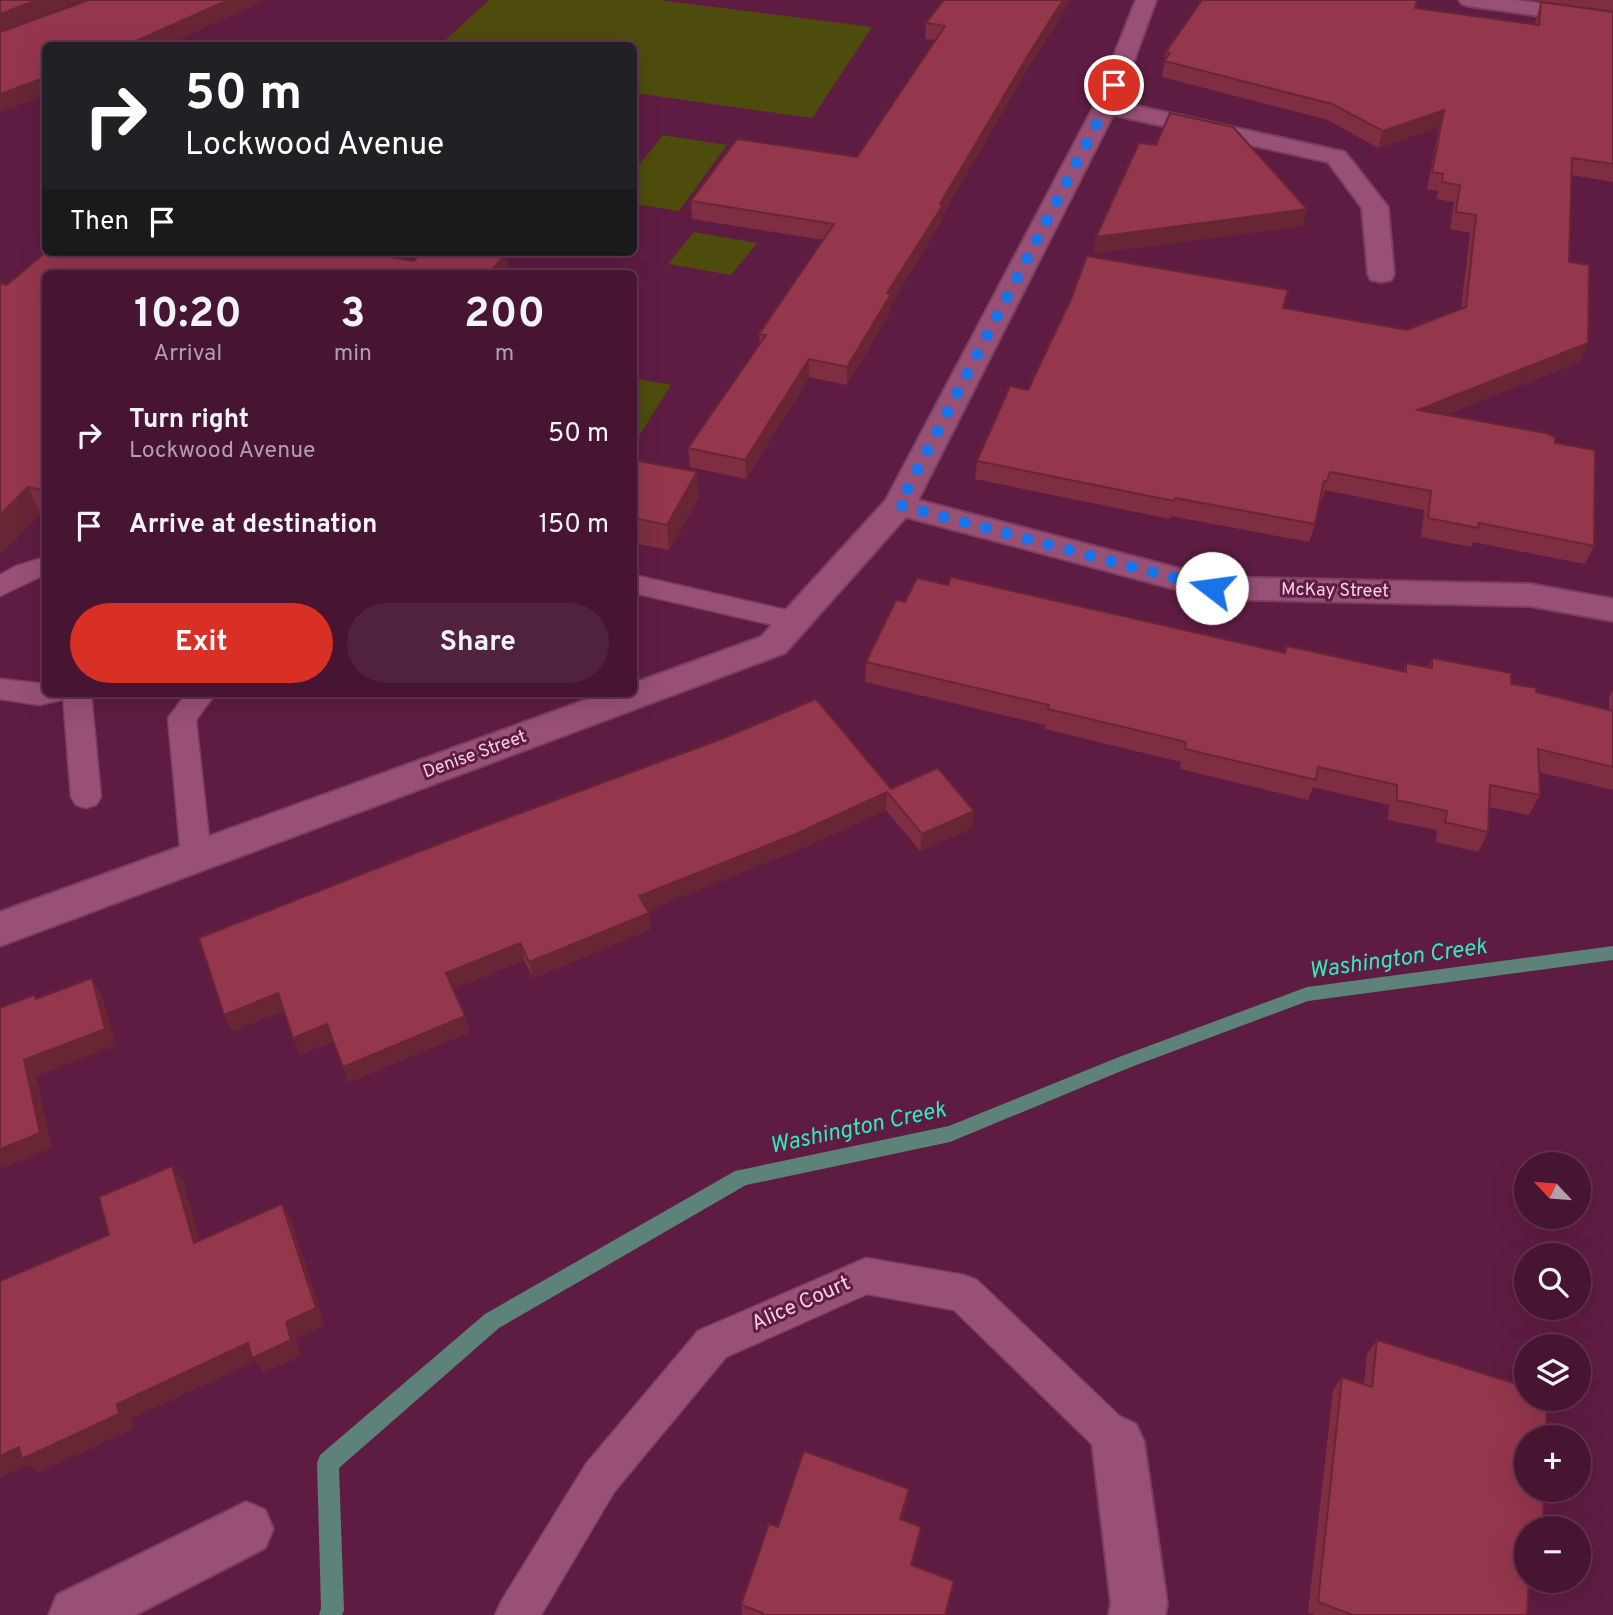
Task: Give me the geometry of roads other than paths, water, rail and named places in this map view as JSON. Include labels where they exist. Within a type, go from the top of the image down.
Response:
[{"type":"street","name":"Denise Street","points":[[637,695],[773,645],[899,505],[1106,106],[1146,0]]},
{"type":"street","points":[[1469,0],[1613,20]]},
{"type":"street","points":[[1106,106],[1336,157],[1375,207],[1381,274]]},
{"type":"street","name":"McKay Street","points":[[899,505],[1212,588],[1530,595],[1613,610]]},
{"type":"street","name":"Denise Street","points":[[0,929],[632,697]]},
{"type":"street","name":"Alice Court","points":[[1118,1443],[1139,1603],[1137,1615]]},
{"type":"street","points":[[77,1615],[246,1529]]},
{"type":"lane","points":[[0,587],[25,572],[42,566]]},
{"type":"lane","points":[[637,585],[795,621]]},
{"type":"lane","points":[[0,689],[42,694]]},
{"type":"lane","points":[[77,697],[86,797]]},
{"type":"lane","points":[[196,858],[182,718],[199,697]]},
{"type":"lane","name":"Alice Court","points":[[517,1615],[600,1478],[712,1344],[866,1276],[964,1293],[1118,1443]]},
{"type":"waterway","name":"Washington Creek","points":[[330,1615],[333,1610],[328,1463],[492,1321],[742,1177],[950,1134],[1125,1062],[1307,994],[1613,953]]}]
